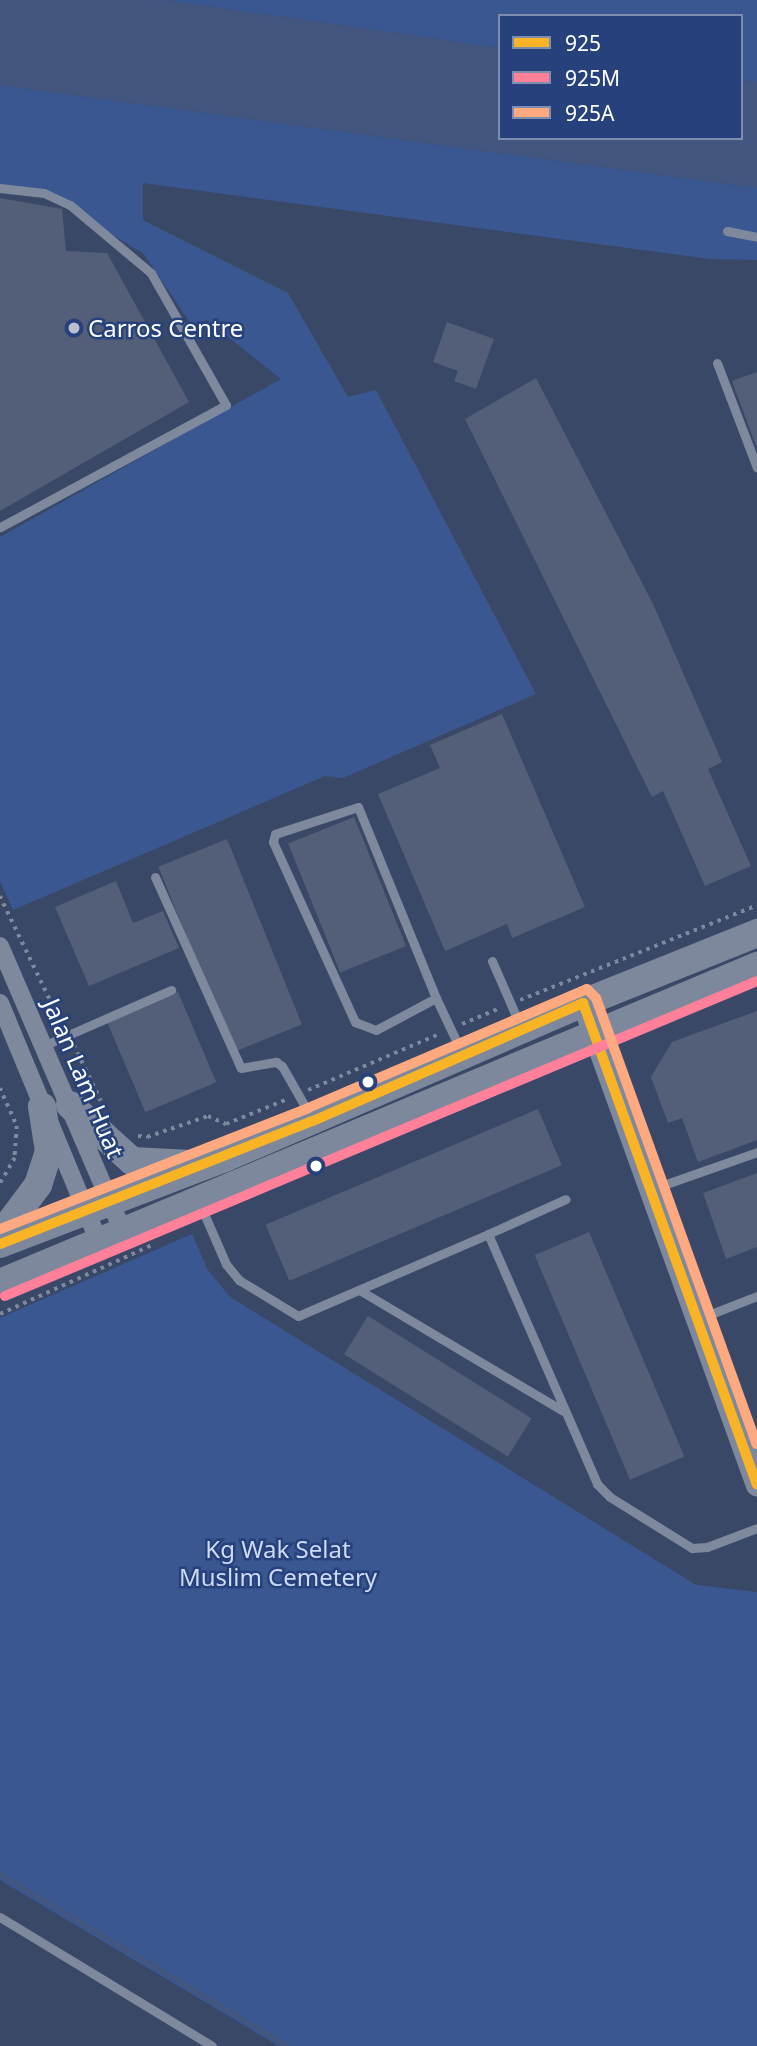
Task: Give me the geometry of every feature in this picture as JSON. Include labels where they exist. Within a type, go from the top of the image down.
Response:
[{"type":"main road","points":[[0,1244],[99,1208],[313,1121],[583,1003],[757,933]]},
{"type":"main road","points":[[0,1283],[110,1234],[757,966]]},
{"type":"main road","points":[[69,1105],[132,1161],[208,1164]]},
{"type":"main road","points":[[0,1236],[38,1185],[49,1151],[42,1107]]},
{"type":"street","name":"Jalan Lam Huat","points":[[0,946],[69,1105],[99,1208],[110,1234]]},
{"type":"street","name":"Jalan Lam Huat","points":[[0,1003],[42,1107],[99,1208],[110,1234]]},
{"type":"street","points":[[583,1003],[757,1485]]},
{"type":"lane","points":[[0,188],[44,193],[70,205],[151,273],[226,405],[0,527]]},
{"type":"lane","points":[[727,231],[757,237]]},
{"type":"lane","points":[[717,363],[757,468]]},
{"type":"lane","points":[[436,998],[376,1030],[355,1022],[273,842],[275,834],[358,807],[436,998],[463,1056]]},
{"type":"lane","points":[[155,877],[241,1068],[276,1062],[313,1121]]},
{"type":"lane","points":[[492,961],[522,1030]]},
{"type":"lane","points":[[43,1046],[170,990]]},
{"type":"lane","points":[[651,1189],[757,1152]]},
{"type":"lane","points":[[198,1199],[226,1264],[239,1280],[286,1312],[306,1314],[566,1199]]},
{"type":"lane","points":[[488,1234],[597,1483],[610,1497],[692,1548],[707,1547],[757,1528]]},
{"type":"lane","points":[[360,1291],[564,1411]]},
{"type":"lane","points":[[697,1319],[757,1296]]},
{"type":"lane","points":[[0,1917],[210,2045]]},
{"type":"path","points":[[0,896],[103,1105]]},
{"type":"path","points":[[130,1133],[147,1137],[208,1116],[226,1124],[450,1029],[757,905]]},
{"type":"path","points":[[0,1087],[17,1126],[15,1158],[0,1184]]},
{"type":"green space","points":[[164,0],[757,0],[757,82],[743,81],[743,14],[498,14],[498,48]]},
{"type":"green space","points":[[0,85],[757,188],[757,260],[710,259],[143,183],[143,220],[288,293],[348,397],[376,390],[536,694],[343,778],[325,776],[13,910],[0,881],[0,537],[281,379],[207,320],[191,324],[144,254],[44,193],[0,188]]},
{"type":"green space","name":"Kg Wak Selat Muslim Cemetery","points":[[192,1234],[208,1270],[230,1297],[696,1585],[757,1592],[757,2046],[279,2046],[0,1880],[0,1318]]},
{"type":"shaded area","points":[[0,0],[164,0],[498,48],[498,140],[743,140],[743,81],[757,82],[757,188],[0,85]]},
{"type":"building","name":"Carros Centre","points":[[0,198],[62,209],[66,251],[107,253],[189,402],[0,511]]},
{"type":"building","points":[[447,322],[494,339],[476,389],[454,381],[458,371],[433,362]]},
{"type":"building","points":[[757,372],[757,445],[756,446],[732,381]]},
{"type":"building","points":[[536,378],[653,604],[722,762],[708,769],[751,866],[705,886],[663,791],[652,797],[465,419]]},
{"type":"building","points":[[502,714],[585,907],[512,938],[507,924],[445,951],[378,794],[440,768],[430,745]]},
{"type":"building","points":[[354,817],[406,946],[340,972],[288,844]]},
{"type":"building","points":[[227,839],[302,1024],[233,1052],[158,867]]},
{"type":"building","points":[[116,881],[133,923],[163,911],[179,948],[89,986],[55,907]]},
{"type":"building","points":[[178,992],[216,1082],[145,1112],[107,1022]]},
{"type":"building","points":[[757,1011],[757,1140],[698,1162],[682,1118],[668,1123],[651,1077],[672,1042]]},
{"type":"building","points":[[538,1109],[562,1165],[289,1281],[266,1225]]},
{"type":"building","points":[[757,1173],[757,1247],[726,1259],[703,1193]]},
{"type":"building","points":[[589,1232],[684,1457],[630,1480],[535,1255]]},
{"type":"building","points":[[368,1316],[532,1418],[508,1456],[344,1354]]},
{"type":"waterway","points":[[0,1874],[287,2046]]},
{"type":"transit line","name":"925M","points":[[5,1296],[757,981]]},
{"type":"transit line","name":"925A","points":[[0,1229],[308,1108],[587,989],[596,998],[757,1444]]},
{"type":"transit line","name":"925","points":[[0,1244],[313,1121],[583,1003],[757,1485]]},
{"type":"place","name":"Carros Centre","points":[[74,328]]}]
